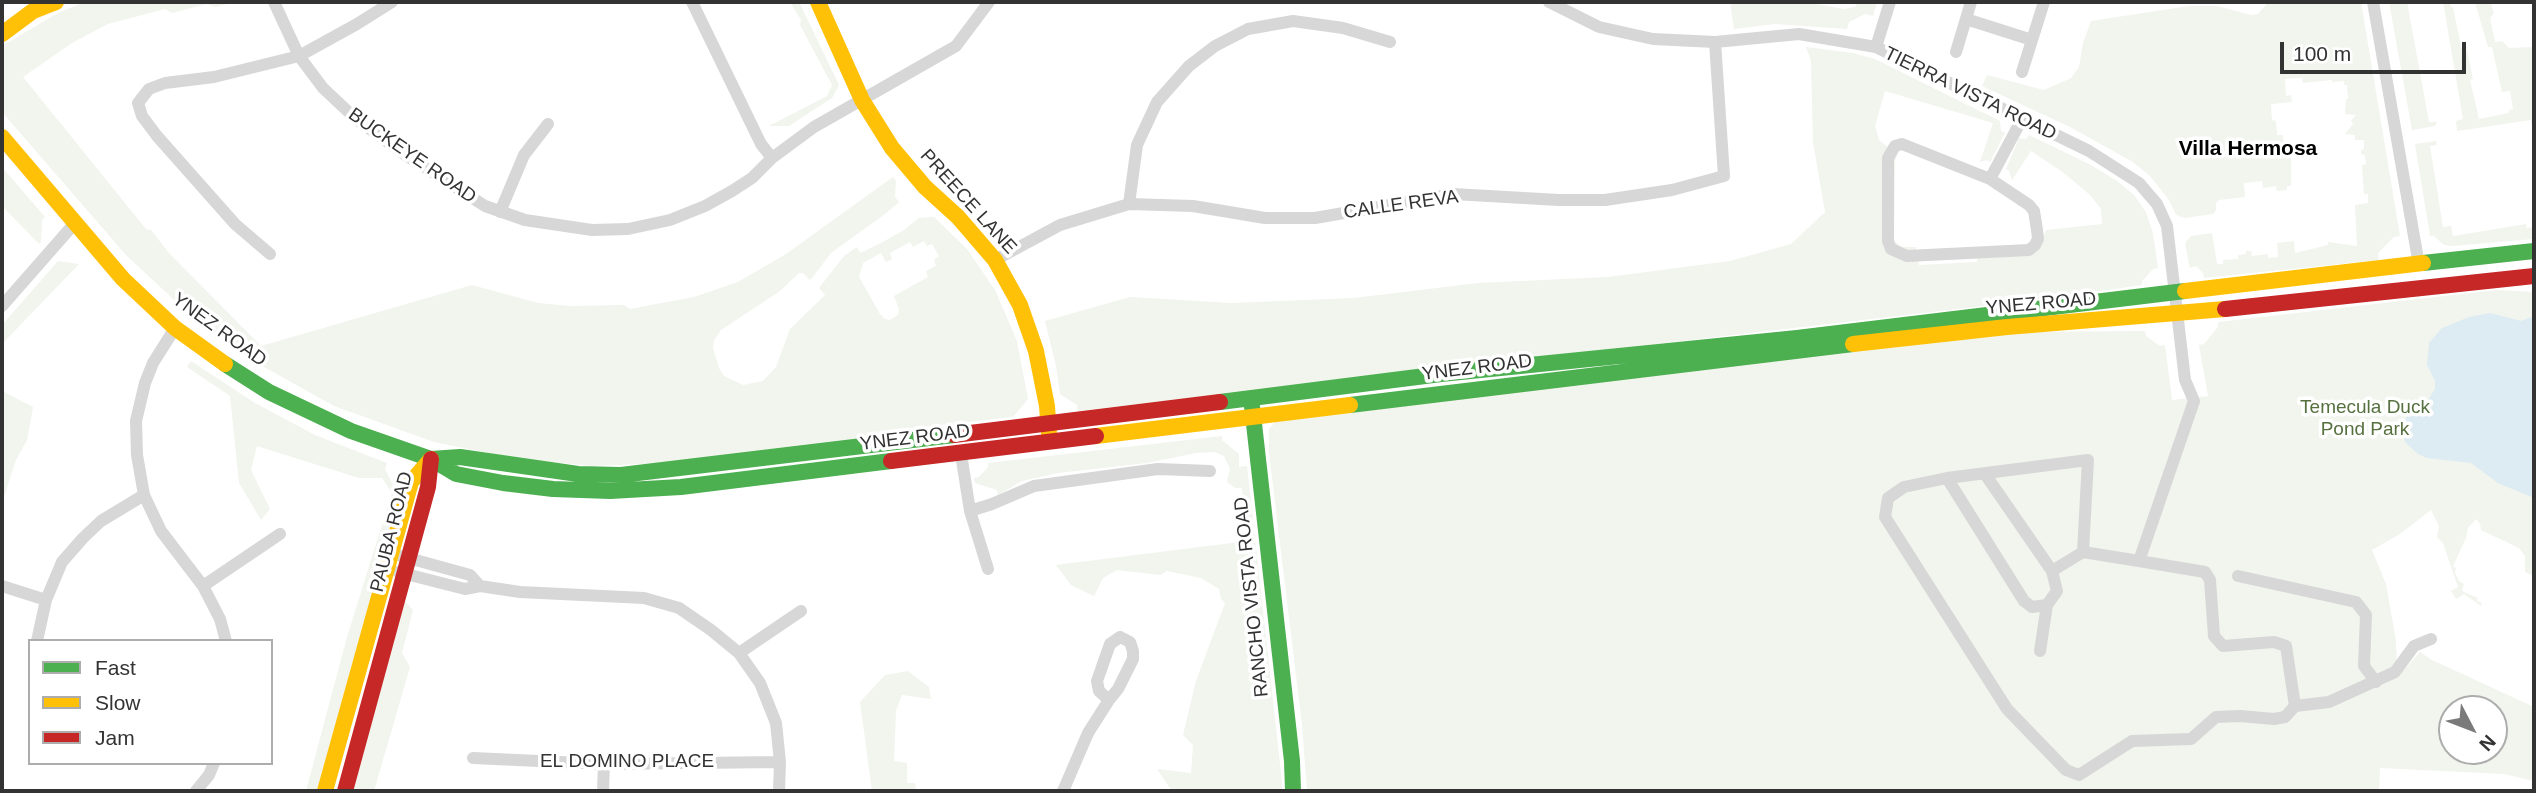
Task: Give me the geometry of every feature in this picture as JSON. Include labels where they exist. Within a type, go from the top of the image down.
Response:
[{"type":"main road","points":[[2,34],[29,6],[56,2]]},
{"type":"main road","name":"PREECE LANE","points":[[818,2],[862,100],[892,148],[925,187],[958,217],[995,260],[1020,305],[1036,351],[1050,443]]},
{"type":"main road","name":"YNEZ ROAD","points":[[2,137],[123,279],[174,328],[231,369],[269,392],[351,431],[430,459],[456,474],[553,489],[610,491],[681,487],[2007,327],[2177,314],[2534,276]]},
{"type":"main road","name":"YNEZ ROAD","points":[[430,459],[460,457],[578,474],[621,475],[1441,374],[1797,338],[2534,251]]},
{"type":"main road","points":[[2313,300],[2332,289],[2402,280],[2417,274],[2419,265]]},
{"type":"main road","name":"RANCHO VISTA ROAD","points":[[1251,399],[1292,761],[1293,791]]},
{"type":"main road","name":"PAUBA ROAD","points":[[325,791],[411,482],[430,459]]},
{"type":"main road","name":"PAUBA ROAD","points":[[345,791],[428,487],[430,459]]},
{"type":"street","name":"BUCKEYE ROAD","points":[[274,2],[299,56],[323,88],[356,119],[462,193],[500,212],[558,226],[592,230],[628,229],[670,220],[705,206],[752,178],[814,127],[862,100]]},
{"type":"street","points":[[271,254],[235,223],[166,146],[142,116],[138,103],[149,89],[165,83],[214,77],[299,56],[392,2]]},
{"type":"street","points":[[692,2],[761,144],[772,159]]},
{"type":"street","points":[[862,100],[956,46],[989,2]]},
{"type":"street","name":"TIERRA VISTA ROAD","points":[[1549,2],[1599,27],[1653,40],[1715,42],[1800,34],[1876,47],[2089,151],[2140,183],[2157,204],[2167,226],[2185,380],[2193,401],[2139,561]]},
{"type":"street","points":[[1876,47],[1890,2]]},
{"type":"street","points":[[1956,52],[1971,2]]},
{"type":"street","points":[[2022,72],[2043,2]]},
{"type":"street","points":[[2374,2],[2419,265]]},
{"type":"street","points":[[1966,19],[2032,40]]},
{"type":"street","points":[[1129,204],[1137,145],[1157,102],[1189,66],[1215,46],[1248,29],[1293,21],[1343,28],[1390,42]]},
{"type":"street","name":"CALLE REVA","points":[[995,260],[1060,225],[1129,204],[1193,206],[1265,218],[1315,218],[1452,194],[1605,200],[1672,190],[1724,176],[1715,42]]},
{"type":"street","points":[[1990,179],[2022,119]]},
{"type":"street","points":[[500,212],[524,155],[548,124]]},
{"type":"street","points":[[1902,144],[1990,179],[2034,211],[2038,239],[2029,250],[1908,256],[1891,248],[1888,241],[1888,158],[1895,146],[1902,144]]},
{"type":"street","points":[[2,306],[74,224]]},
{"type":"street","points":[[174,328],[153,363],[145,383],[136,421],[137,455],[145,495],[161,531],[203,586],[220,619],[225,639]]},
{"type":"street","points":[[961,454],[970,511],[988,569]]},
{"type":"street","points":[[2082,552],[2088,460],[1947,478],[1904,487],[1888,498],[1885,517],[2007,709],[2066,770],[2079,775],[2133,741],[2191,739],[2216,717],[2274,719],[2285,717],[2295,706],[2329,702],[2395,672],[2414,646],[2431,639]]},
{"type":"street","points":[[970,511],[1034,486],[1158,469],[1210,471]]},
{"type":"street","points":[[1985,474],[2052,571],[2057,591],[2047,605],[2039,651]]},
{"type":"street","points":[[1947,478],[2024,601],[2032,607],[2047,605]]},
{"type":"street","points":[[37,639],[46,600],[62,562],[101,520],[145,495]]},
{"type":"street","points":[[203,586],[280,534]]},
{"type":"street","points":[[2052,571],[2082,552],[2205,572],[2210,580],[2214,636],[2223,646],[2274,642],[2286,646],[2295,706]]},
{"type":"street","points":[[389,561],[465,589],[480,586],[520,592],[644,598],[679,608],[739,653],[760,683],[776,723],[780,762],[779,791]]},
{"type":"street","points":[[2238,576],[2356,602],[2366,615],[2364,666],[2376,682]]},
{"type":"street","points":[[2,586],[46,600]]},
{"type":"street","points":[[739,653],[801,611]]},
{"type":"street","points":[[1063,791],[1088,733],[1109,700]]},
{"type":"street","name":"EL DOMINO PLACE","points":[[473,758],[604,765],[780,762]]},
{"type":"street","points":[[196,791],[213,765]]},
{"type":"street","points":[[603,791],[604,765]]},
{"type":"green space","points":[[85,2],[235,2],[215,7],[207,4],[172,13],[165,9],[108,24],[72,43],[23,77],[146,229],[151,230],[169,253],[261,346],[472,285],[538,303],[571,306],[624,305],[630,309],[694,297],[738,282],[786,254],[893,177],[896,181],[895,197],[899,202],[831,253],[810,280],[803,273],[799,273],[780,291],[721,330],[714,340],[713,348],[719,368],[724,376],[743,385],[763,381],[776,367],[790,329],[825,295],[819,288],[844,256],[857,247],[860,253],[881,243],[919,218],[934,217],[967,249],[995,290],[1017,341],[1028,399],[1013,417],[879,432],[879,438],[668,463],[592,466],[518,459],[434,442],[334,406],[257,363],[185,310],[126,255],[2,112],[2,46],[58,13]],"holes":[[[924,241],[927,246],[932,244],[939,256],[934,260],[936,266],[926,271],[928,277],[894,296],[899,309],[898,315],[890,320],[885,319],[859,277],[863,263],[881,253],[886,262],[892,259],[890,253],[910,242],[913,247]]]},
{"type":"green space","points":[[790,2],[799,2],[839,85],[832,98],[789,126],[769,126],[827,96],[832,85]]},
{"type":"green space","points":[[1730,2],[1805,2],[1844,9],[1855,7],[1858,2],[1877,2],[1873,16],[1865,14],[1849,22],[1847,29],[1775,24],[1734,29]]},
{"type":"green space","points":[[2267,2],[2361,2],[2400,236],[2394,237],[2378,253],[2379,260],[2204,278],[2196,266],[2190,268],[2185,243],[2191,236],[2212,233],[2217,264],[2223,264],[2223,260],[2238,259],[2238,255],[2246,254],[2246,251],[2251,251],[2252,256],[2268,254],[2268,258],[2278,257],[2277,243],[2294,241],[2295,253],[2328,245],[2328,242],[2357,246],[2355,205],[2368,203],[2368,194],[2364,194],[2362,165],[2366,164],[2365,155],[2361,154],[2364,140],[2355,140],[2355,135],[2345,134],[2356,115],[2345,114],[2348,99],[2344,81],[2303,83],[2302,78],[2285,79],[2286,96],[2291,95],[2292,102],[2271,104],[2277,135],[2283,135],[2284,149],[2291,149],[2291,186],[2287,186],[2287,190],[2277,191],[2276,186],[2263,188],[2262,181],[2244,183],[2245,197],[2219,200],[2213,214],[2185,218],[2176,215],[2169,200],[2150,176],[2133,162],[2070,127],[1982,86],[1987,75],[2044,90],[2071,78],[2079,67],[2083,43],[2091,21],[2189,6],[2217,6],[2251,15],[2258,14]]},
{"type":"green space","points":[[2389,2],[2407,2],[2429,122],[2437,122],[2435,126],[2412,130]]},
{"type":"green space","points":[[2443,2],[2450,2],[2451,8],[2453,7],[2462,51],[2467,50],[2473,79],[2470,80],[2479,119],[2509,113],[2509,110],[2513,109],[2510,91],[2502,92],[2492,47],[2488,47],[2475,2],[2490,2],[2494,13],[2490,18],[2495,42],[2502,41],[2509,48],[2534,47],[2534,138],[2531,120],[2457,131],[2456,121],[2463,119]]},
{"type":"green space","points":[[1806,47],[1853,53],[1875,59],[2000,121],[2001,131],[2005,133],[1990,162],[1980,162],[1993,123],[1885,91],[1875,126],[1879,140],[1897,155],[1894,241],[1902,247],[1916,247],[1919,265],[1977,262],[1978,256],[2021,256],[2043,237],[2046,230],[2102,224],[2101,209],[2090,195],[2031,151],[2012,180],[2006,169],[2019,138],[2026,139],[2029,135],[2091,165],[2134,195],[2146,212],[2153,234],[2158,268],[2153,269],[2142,281],[2142,285],[2044,299],[1078,411],[1077,405],[1060,394],[1045,321],[1130,297],[1231,303],[1354,298],[1478,283],[1608,277],[1730,261],[1791,244],[1825,212],[1813,142],[1811,61]]},
{"type":"green space","points":[[2436,141],[2437,145],[2430,146],[2443,227],[2451,226],[2453,236],[2526,224],[2527,228],[2534,227],[2534,239],[2452,246],[2444,245],[2434,236],[2430,236],[2415,144]]},
{"type":"green space","points":[[2,167],[45,217],[42,220],[39,244],[2,206]]},
{"type":"green space","points":[[58,261],[79,264],[2,344],[2,325]]},
{"type":"green space","name":"Temecula Duck Pond Park","points":[[2497,290],[2534,292],[2534,576],[2525,572],[2525,556],[2519,548],[2481,530],[2476,519],[2468,528],[2453,566],[2459,581],[2464,584],[2462,591],[2478,598],[2477,601],[2482,603],[2481,606],[2464,594],[2456,599],[2451,591],[2458,587],[2443,543],[2437,537],[2439,526],[2431,510],[2400,534],[2372,550],[2386,584],[2396,641],[2397,678],[2420,652],[2508,695],[2438,695],[2438,765],[2508,765],[2508,695],[2534,707],[2534,781],[2504,774],[2380,768],[2379,791],[1307,791],[1302,725],[1269,453],[1269,429],[1275,422],[2009,332],[2145,331],[2146,336],[2160,346],[2165,345],[2172,400],[2208,396],[2199,345],[2204,344],[2218,327],[2218,322]]},
{"type":"green space","points":[[191,361],[255,403],[315,435],[387,463],[385,469],[394,487],[401,489],[317,791],[306,791],[347,637],[392,493],[382,478],[359,478],[257,446],[251,470],[270,509],[261,520],[239,483],[230,396],[187,367]]},
{"type":"green space","points":[[2,391],[33,407],[27,440],[16,460],[2,503]]},
{"type":"green space","points":[[1222,436],[1222,440],[1239,454],[1239,467],[1247,466],[1283,791],[1172,791],[1157,769],[1191,773],[1193,745],[1183,735],[1196,681],[1225,603],[1221,599],[1219,589],[1201,578],[1167,571],[1160,575],[1117,570],[1103,578],[1094,596],[1071,585],[1056,565],[1248,541],[1242,488],[1235,488],[1227,482],[1230,469],[1224,456],[1215,452],[1196,453],[1147,463],[1058,473],[1022,481],[998,495],[997,490],[975,483],[974,478],[979,477],[988,467],[988,463]]},
{"type":"green space","points":[[403,599],[413,610],[402,653],[410,667],[374,791],[350,791]]},
{"type":"green space","points":[[908,671],[929,687],[931,699],[902,695],[896,711],[894,761],[907,763],[907,783],[915,783],[916,791],[872,791],[860,702],[885,675]]},
{"type":"shaded area","points":[[2490,313],[2521,321],[2534,316],[2534,498],[2498,483],[2471,463],[2427,458],[2418,454],[2405,442],[2402,433],[2402,426],[2409,413],[2428,400],[2435,389],[2435,381],[2427,365],[2429,343],[2442,328],[2469,317]]},
{"type":"traffic: fast","points":[[2423,263],[2534,251]]},
{"type":"traffic: fast","points":[[1220,402],[1441,374],[1797,338],[2185,291]]},
{"type":"traffic: fast","points":[[1350,405],[1853,344]]},
{"type":"traffic: fast","points":[[225,364],[269,392],[351,431],[431,459],[456,474],[503,483],[553,489],[610,491],[681,487],[891,461]]},
{"type":"traffic: fast","points":[[1252,406],[1292,761],[1293,791]]},
{"type":"traffic: fast","points":[[431,459],[460,457],[578,474],[621,475],[954,435]]},
{"type":"traffic: slow","points":[[2,34],[33,11],[56,2]]},
{"type":"traffic: slow","points":[[818,2],[862,100],[892,148],[925,187],[958,217],[995,260],[1020,305],[1036,351],[1047,406],[1049,434]]},
{"type":"traffic: slow","points":[[2,137],[123,279],[175,328],[225,364]]},
{"type":"traffic: slow","points":[[2185,291],[2423,263]]},
{"type":"traffic: slow","points":[[1853,344],[2007,327],[2225,309]]},
{"type":"traffic: slow","points":[[1096,436],[1350,405]]},
{"type":"traffic: slow","points":[[325,791],[411,482],[431,459]]},
{"type":"traffic: jam","points":[[2225,309],[2534,276]]},
{"type":"traffic: jam","points":[[954,435],[1220,402]]},
{"type":"traffic: jam","points":[[891,461],[1096,436]]},
{"type":"traffic: jam","points":[[345,791],[428,487],[431,459]]},
{"type":"district","name":"Villa Hermosa","points":[[2248,149]]}]
